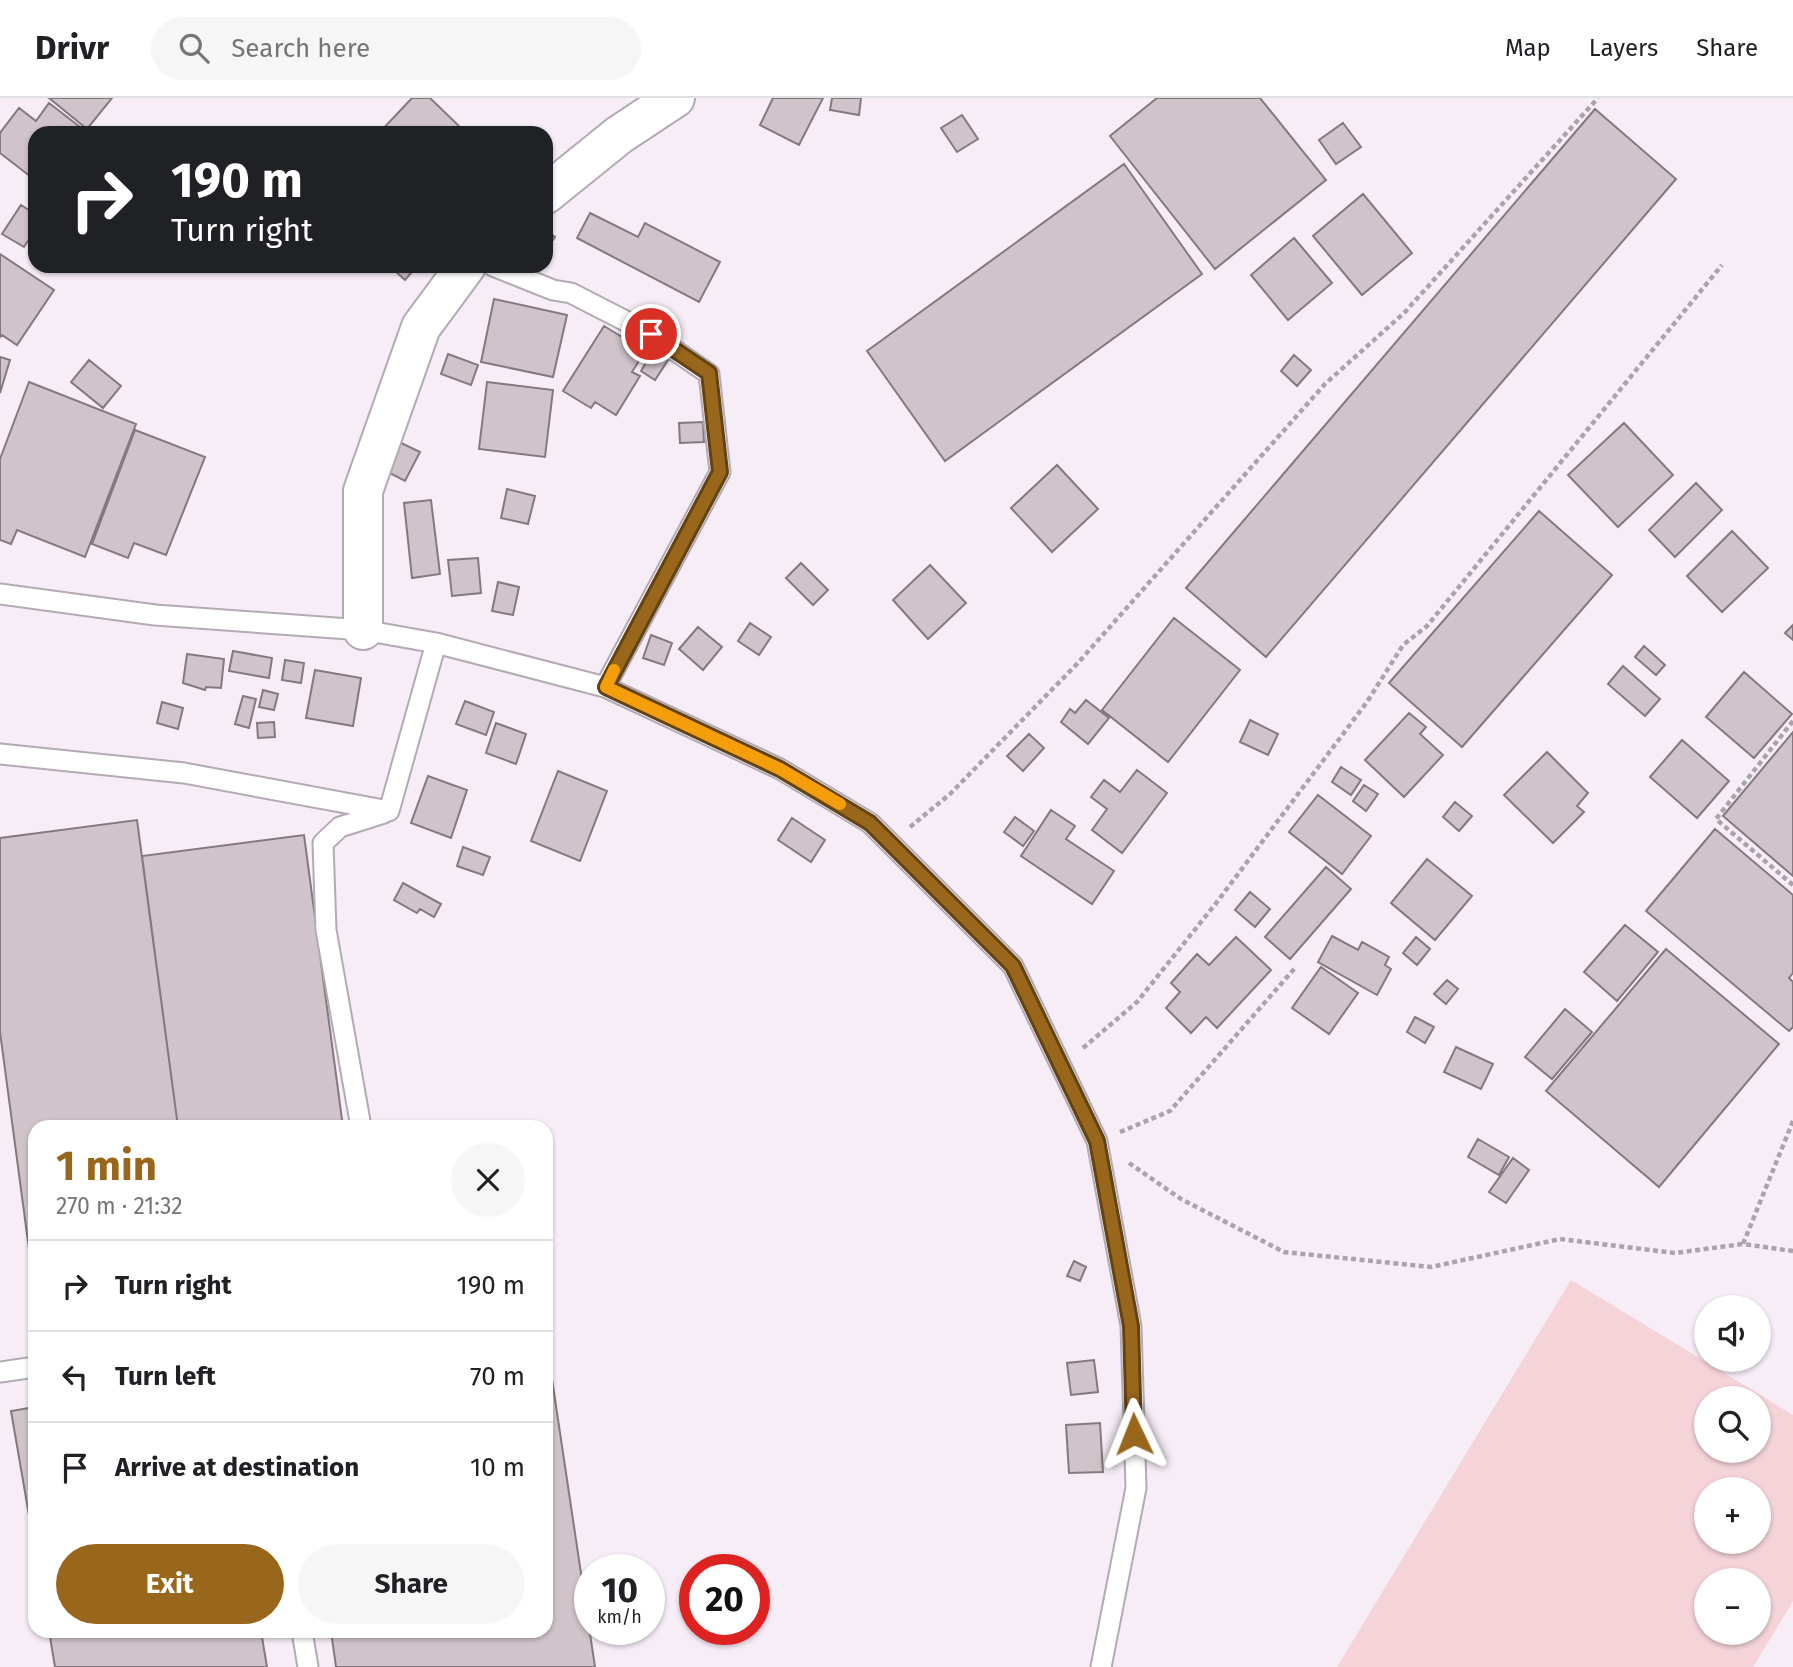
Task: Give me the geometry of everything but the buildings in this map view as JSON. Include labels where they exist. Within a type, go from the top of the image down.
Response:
[{"type":"street","points":[[553,188],[619,135],[675,98]]},
{"type":"street","points":[[363,630],[363,491],[421,327],[461,273]]},
{"type":"lane","points":[[510,273],[552,290],[571,292],[651,334],[709,373],[720,472],[606,687]]},
{"type":"lane","points":[[0,594],[155,615],[363,630],[436,643],[606,687],[780,769],[870,823],[1013,966],[1097,1141],[1131,1326],[1136,1488],[1101,1667]]},
{"type":"lane","points":[[389,811],[436,643]]},
{"type":"lane","points":[[0,754],[184,772],[389,811]]},
{"type":"lane","points":[[360,1120],[326,930],[323,843],[341,827],[389,811]]},
{"type":"lane","points":[[0,1372],[28,1368]]},
{"type":"lane","points":[[303,1638],[308,1667]]},
{"type":"path","points":[[890,843],[950,794],[1077,664],[1325,384],[1404,313],[1598,98]]},
{"type":"path","points":[[1060,1066],[1137,1002],[1217,902],[1330,747],[1367,702],[1403,645],[1427,626],[1722,265]]},
{"type":"path","points":[[1793,721],[1716,819],[1793,885]]},
{"type":"path","points":[[1097,1141],[1170,1111],[1295,968]]},
{"type":"path","points":[[1743,1244],[1793,1121]]},
{"type":"path","points":[[1097,1141],[1181,1199],[1284,1252],[1431,1267],[1560,1239],[1675,1253],[1743,1244],[1793,1251]]},
{"type":"shaded area","points":[[1571,1280],[1694,1355],[1694,1372],[1722,1372],[1745,1386],[1694,1386],[1694,1463],[1771,1463],[1771,1402],[1793,1415],[1793,1601],[1771,1637],[1771,1568],[1694,1568],[1694,1645],[1766,1645],[1753,1667],[1337,1667]]},
{"type":"slow traffic","points":[[614,670],[606,687],[780,769],[840,804]]},
{"type":"route","points":[[651,334],[709,373],[720,472],[606,687],[780,769],[870,823],[1013,966],[1097,1141],[1131,1326],[1134,1434]]}]
